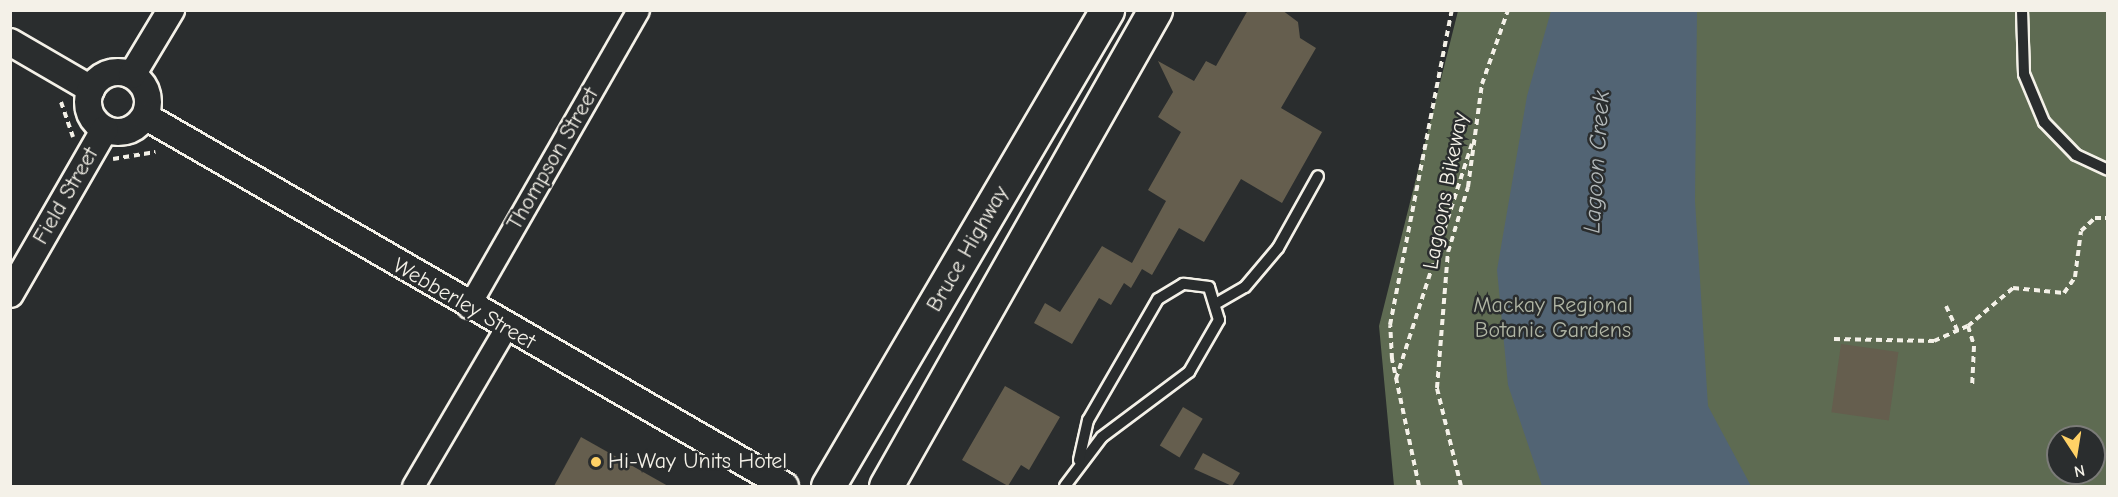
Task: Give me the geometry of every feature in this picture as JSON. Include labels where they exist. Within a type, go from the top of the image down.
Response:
[{"type":"highway","name":"Bruce Highway","points":[[828,486],[1107,10]]},
{"type":"highway","name":"Bruce Highway","points":[[886,486],[1155,10]]},
{"type":"street","points":[[132,75],[171,10]]},
{"type":"street","name":"Thompson Street","points":[[468,307],[638,10]]},
{"type":"street","points":[[10,42],[91,89]]},
{"type":"street","points":[[113,72],[132,75],[148,97],[145,116],[130,130],[105,129],[89,110],[91,89],[113,72]]},
{"type":"street","name":"Webberley Street","points":[[145,116],[505,329],[785,486]]},
{"type":"street","name":"Field Street","points":[[10,294],[105,129]]},
{"type":"street","points":[[412,486],[505,329]]},
{"type":"lane","points":[[2022,10],[2024,74],[2044,122],[2076,155],[2108,170]]},
{"type":"lane","points":[[1217,303],[1245,287],[1278,248],[1318,176]]},
{"type":"lane","points":[[1065,486],[1079,460],[1088,420],[1158,299],[1170,289],[1196,282],[1209,287],[1217,303],[1219,320],[1189,372],[1079,460]]},
{"type":"path","points":[[1419,486],[1396,380],[1390,325],[1452,10]]},
{"type":"path","name":"Lagoons Bikeway","points":[[1461,486],[1437,388],[1448,252],[1468,187],[1482,84],[1508,10]]},
{"type":"path","points":[[57,94],[69,132],[79,140]]},
{"type":"path","points":[[1396,380],[1475,138]]},
{"type":"path","points":[[109,157],[121,161],[149,151],[164,157]]},
{"type":"path","points":[[1834,339],[1921,343],[1958,332],[2013,288],[2064,293],[2075,277],[2081,231],[2096,218],[2108,218]]},
{"type":"path","points":[[1946,306],[1958,332]]},
{"type":"path","points":[[1968,326],[1974,346],[1972,388]]},
{"type":"green space","name":"Mackay Regional Botanic Gardens","points":[[1458,11],[2107,11],[2107,486],[1394,486],[1379,326]]},
{"type":"water","name":"Lagoon Creek","points":[[1551,11],[1697,11],[1695,201],[1708,406],[1751,486],[1542,486],[1508,385],[1497,270],[1527,96]]},
{"type":"building","points":[[1248,10],[1282,10],[1298,22],[1300,38],[1316,48],[1281,108],[1322,132],[1282,203],[1241,179],[1204,242],[1179,228],[1152,275],[1142,269],[1131,288],[1124,283],[1111,305],[1099,298],[1072,344],[1034,323],[1045,303],[1060,312],[1102,246],[1132,263],[1166,201],[1148,190],[1181,132],[1158,117],[1173,92],[1158,61],[1194,81],[1206,61],[1216,66]]},
{"type":"building","points":[[1841,344],[1898,352],[1889,420],[1831,412]]},
{"type":"building","points":[[1005,386],[1060,417],[1029,470],[1021,465],[1008,486],[962,460]]},
{"type":"building","points":[[1183,407],[1203,419],[1180,457],[1160,446]]},
{"type":"building","name":"Hi-Way Units Hotel","points":[[581,437],[668,486],[554,486]]},
{"type":"building","points":[[1203,453],[1240,473],[1232,486],[1194,469]]},
{"type":"place","name":"Hi-Way Units Hotel","points":[[596,462]]}]
